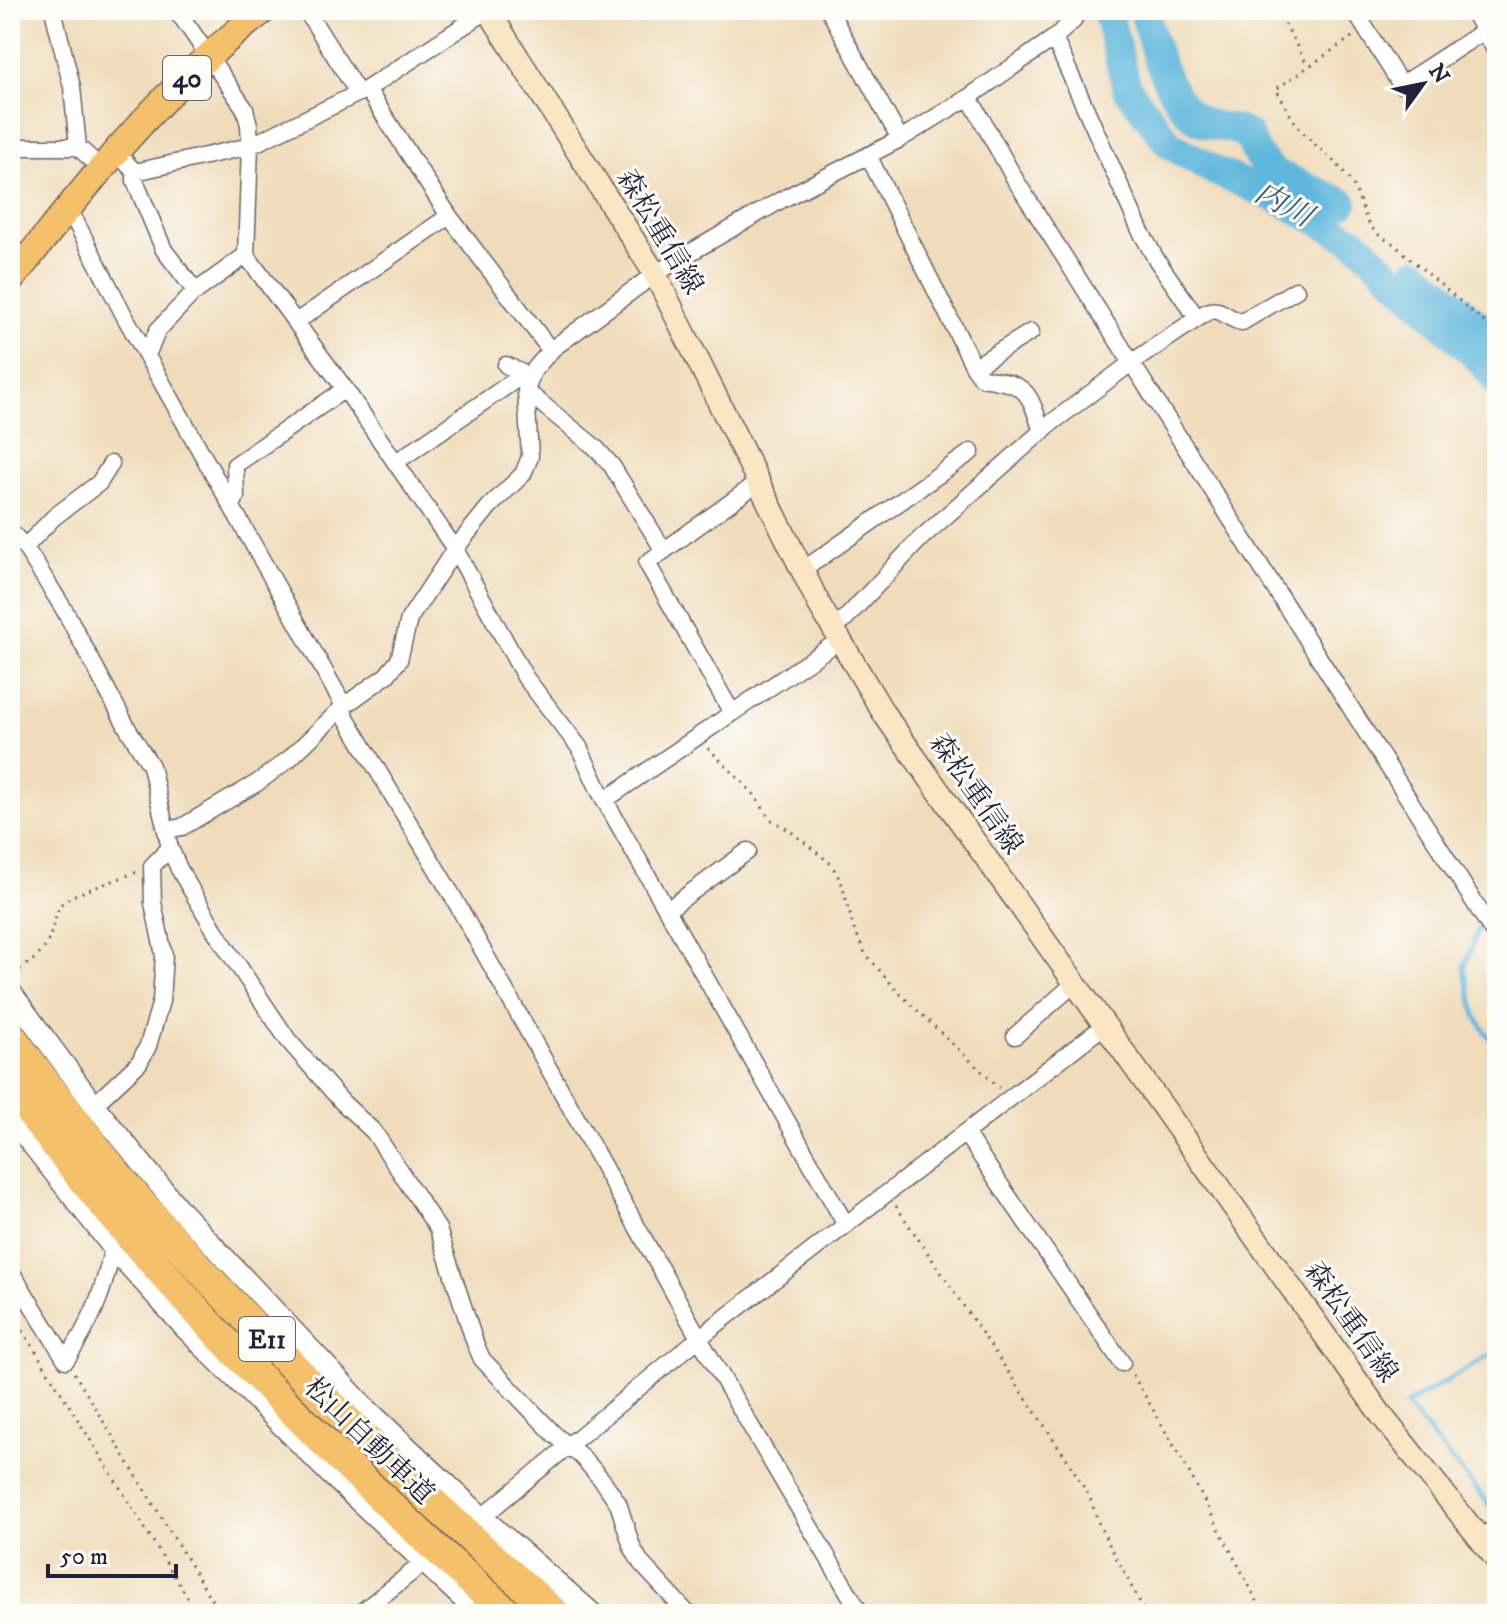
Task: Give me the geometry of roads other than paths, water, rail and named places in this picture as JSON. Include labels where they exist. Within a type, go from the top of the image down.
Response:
[{"type":"highway","name":"松山自動車道","points":[[10,1035],[140,1202],[248,1319],[355,1427],[555,1614]]},
{"type":"highway","name":"松山自動車道","points":[[10,1085],[117,1224],[224,1342],[332,1450],[508,1614]]},
{"type":"main road","name":"40","points":[[10,281],[68,207],[110,161],[209,56],[264,10]]},
{"type":"main road","name":"森松重信線","points":[[488,10],[655,274],[803,570],[884,714],[1382,1416],[1489,1534],[1497,1560]]},
{"type":"street","points":[[53,10],[72,87],[78,147]]},
{"type":"street","points":[[174,10],[245,109],[250,146],[246,255],[345,389],[455,549],[525,677],[579,747],[605,800],[846,1225]]},
{"type":"street","points":[[306,10],[449,216],[551,351]]},
{"type":"street","points":[[10,147],[78,147],[135,172],[250,146],[362,91],[488,10]]},
{"type":"street","points":[[829,10],[900,139]]},
{"type":"street","points":[[396,462],[527,381],[551,351],[655,274],[781,200],[900,139],[969,97],[1054,38],[1073,21],[1078,10]]},
{"type":"street","points":[[1354,10],[1401,85],[1484,31]]},
{"type":"street","points":[[1472,10],[1497,53]]},
{"type":"street","points":[[1054,38],[1140,230],[1197,318]]},
{"type":"street","points":[[969,97],[1016,181],[1497,938]]},
{"type":"street","points":[[868,155],[974,367],[982,378],[1010,381],[1025,392],[1042,432]]},
{"type":"street","points":[[135,172],[135,181],[164,250],[196,292]]},
{"type":"street","points":[[68,207],[343,708],[452,895],[699,1338],[861,1614]]},
{"type":"street","points":[[296,322],[449,216]]},
{"type":"street","points":[[147,355],[158,330],[196,292],[246,255]]},
{"type":"street","points":[[605,800],[732,713],[836,633],[844,620],[920,539],[1042,432],[1131,363],[1214,309],[1232,321],[1242,322],[1296,290]]},
{"type":"street","points":[[974,367],[1031,332]]},
{"type":"street","points":[[506,365],[527,381],[612,466],[664,551]]},
{"type":"street","points":[[167,830],[182,827],[257,783],[289,759],[343,708],[387,675],[399,660],[409,619],[455,549],[489,507],[523,474],[530,457],[527,381]]},
{"type":"street","points":[[232,506],[236,497],[235,465],[345,389]]},
{"type":"street","points":[[803,570],[971,452]]},
{"type":"street","points":[[25,547],[54,517],[99,483],[111,464]]},
{"type":"street","points":[[732,713],[647,563],[760,481]]},
{"type":"street","points":[[10,531],[25,547],[65,611],[151,766],[170,848],[179,869],[246,981],[288,1040],[342,1102],[374,1132],[438,1229],[482,1359],[589,1465],[618,1503],[632,1547],[641,1563],[688,1614]]},
{"type":"street","points":[[94,1105],[139,1063],[157,1017],[164,955],[153,903],[152,866],[170,848]]},
{"type":"street","points":[[667,910],[748,851]]},
{"type":"street","points":[[1015,1036],[1075,983]]},
{"type":"street","points":[[10,991],[94,1105],[180,1210],[366,1408],[482,1517],[593,1614]]},
{"type":"street","points":[[482,1517],[699,1338],[1105,1025]]},
{"type":"street","points":[[10,1120],[112,1250],[233,1381],[421,1565],[476,1614]]},
{"type":"street","points":[[965,1133],[1122,1363]]},
{"type":"street","points":[[10,1270],[66,1360],[98,1306],[112,1250]]},
{"type":"street","points":[[359,1614],[421,1565]]},
{"type":"waterway","name":"内川","points":[[1107,10],[1127,88],[1169,144],[1215,171],[1279,199],[1356,242],[1485,365],[1497,382]]},
{"type":"waterway","points":[[1144,10],[1163,72],[1179,102],[1189,113],[1206,123],[1248,135],[1256,153],[1272,172],[1343,203]]},
{"type":"waterway","points":[[1416,272],[1491,335]]},
{"type":"waterway","points":[[1488,913],[1497,896]]},
{"type":"waterway","points":[[1479,926],[1464,968],[1476,1017],[1497,1049]]},
{"type":"waterway","points":[[1497,1351],[1406,1405],[1497,1514]]}]
